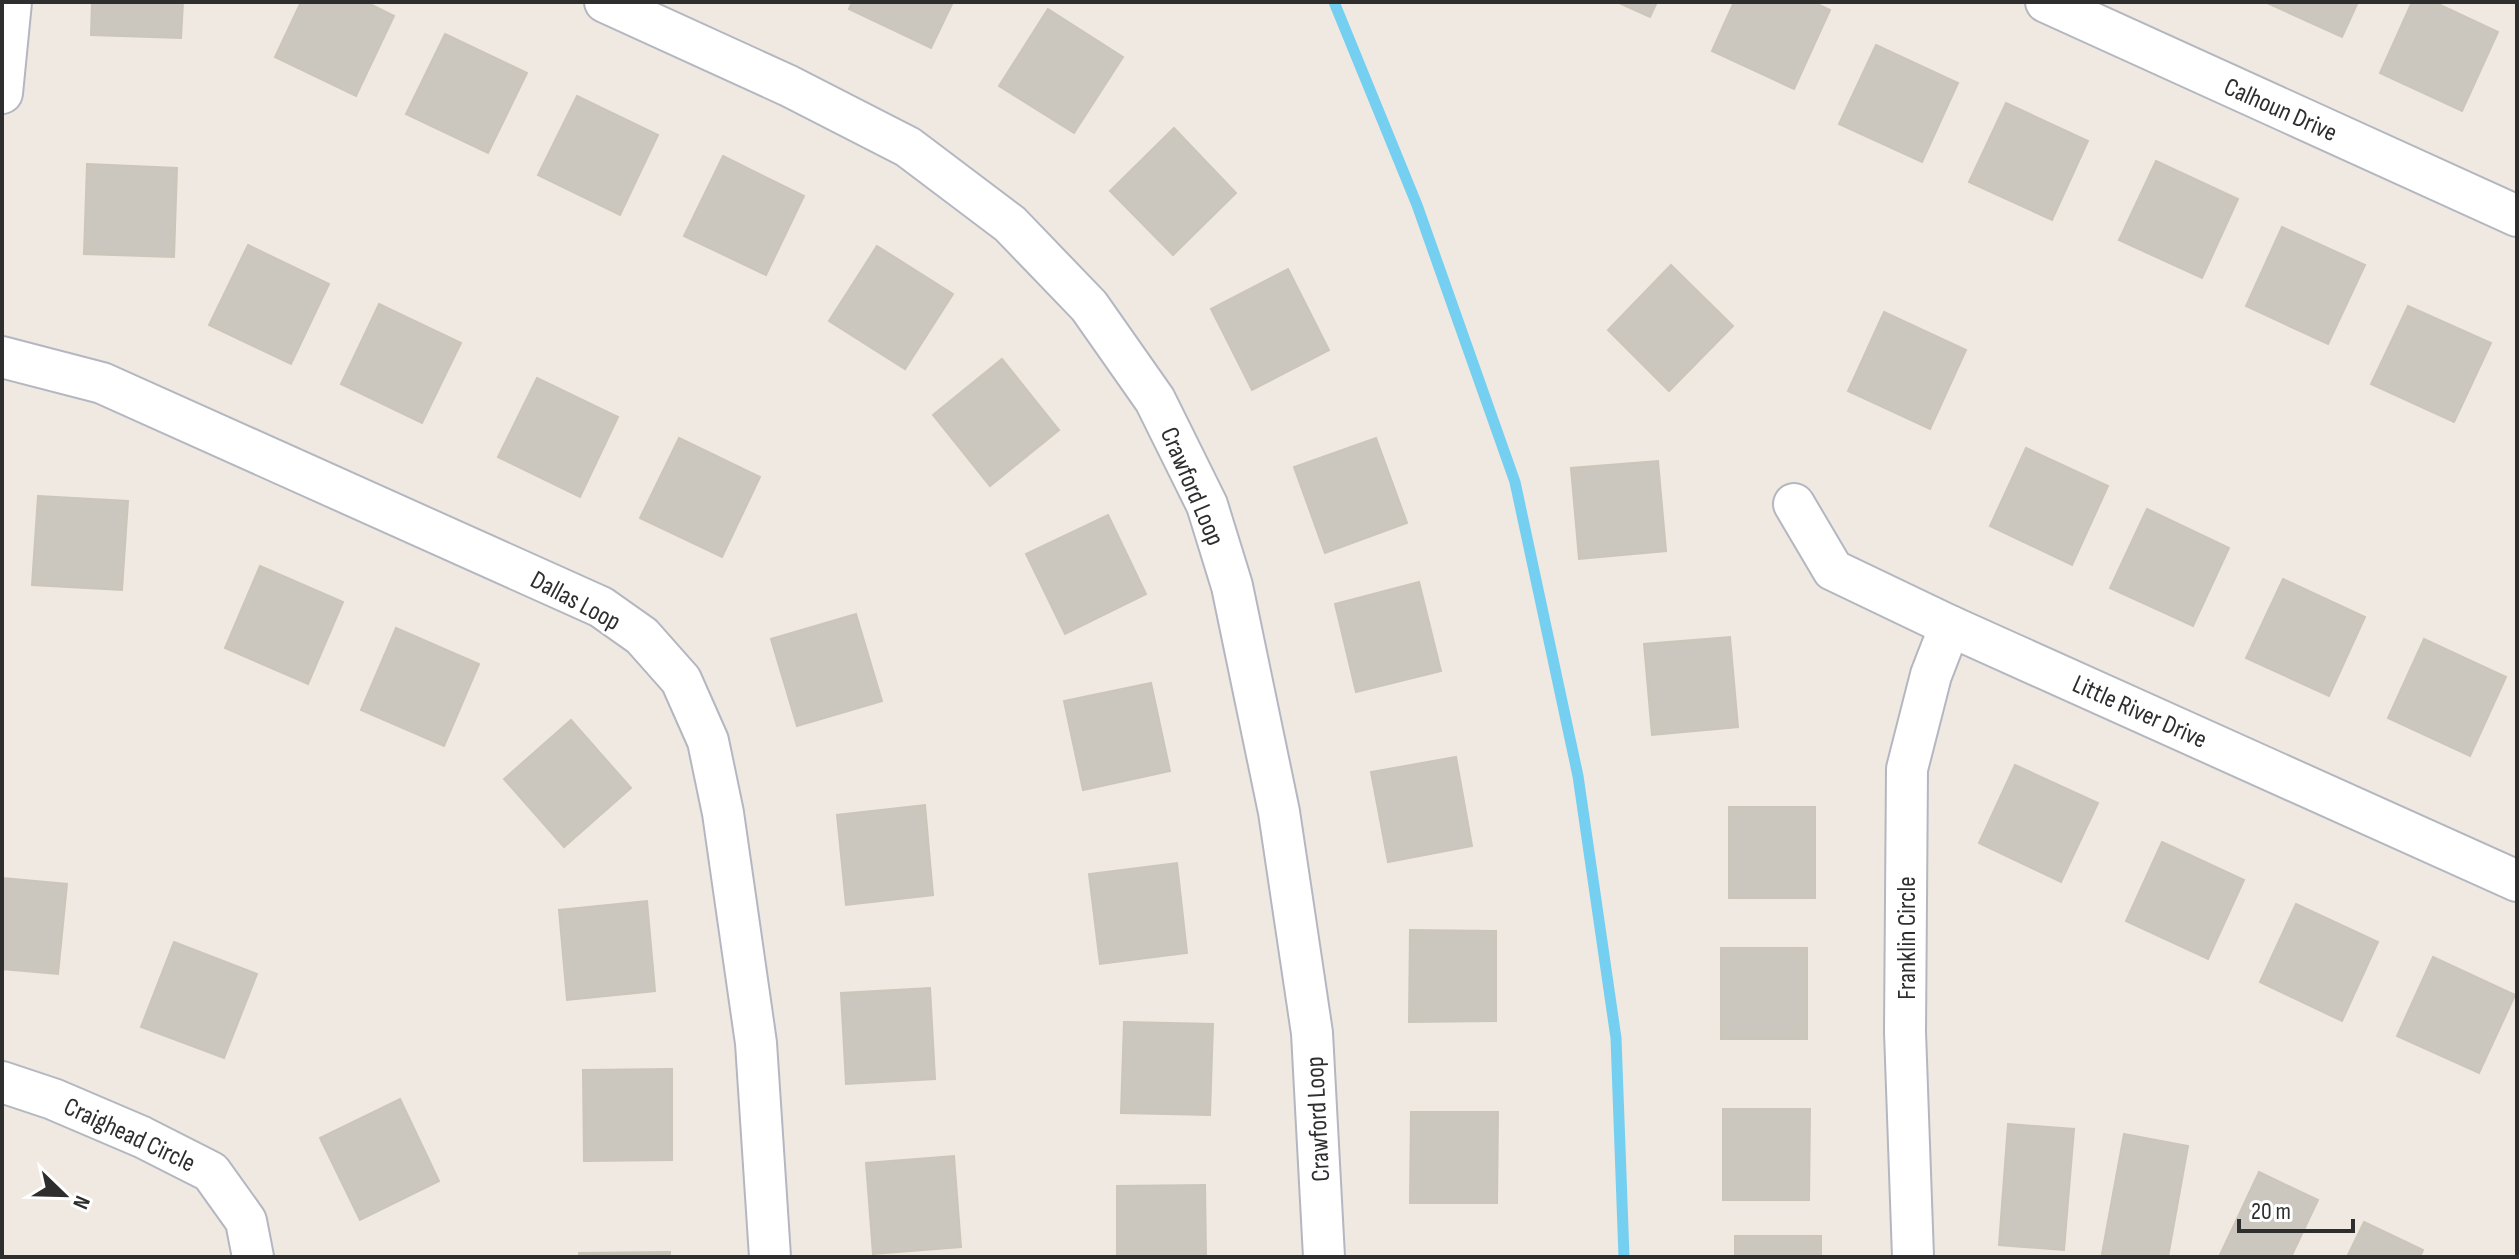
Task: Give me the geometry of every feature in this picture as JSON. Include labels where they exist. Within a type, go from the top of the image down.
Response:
[{"type":"street","points":[[2,93],[11,2]]},
{"type":"street","name":"Crawford Loop","points":[[605,2],[789,86],[908,147],[1010,224],[1089,306],[1155,400],[1207,505],[1232,586],[1279,812],[1312,1033],[1324,1257]]},
{"type":"street","name":"Calhoun Drive","points":[[2059,5],[2517,216]]},
{"type":"street","name":"Dallas Loop","points":[[2,357],[102,383],[601,607],[642,636],[681,680],[708,741],[725,829],[756,1043],[770,1257]]},
{"type":"street","name":"Little River Drive","points":[[1794,504],[1833,570],[1950,626],[2517,881]]},
{"type":"street","name":"Franklin Circle","points":[[1913,1257],[1905,1032],[1907,769],[1931,675],[1950,626]]},
{"type":"street","name":"Craighead Circle","points":[[2,1082],[142,1137],[211,1172],[246,1221],[253,1257]]},
{"type":"building","points":[[92,2],[183,2],[181,38],[91,35]]},
{"type":"building","points":[[301,2],[366,2],[394,16],[356,96],[275,57]]},
{"type":"building","points":[[852,2],[953,2],[931,48],[849,9]]},
{"type":"building","points":[[1617,2],[1657,2],[1650,17]]},
{"type":"building","points":[[1734,2],[1813,2],[1830,10],[1794,89],[1712,51]]},
{"type":"building","points":[[2265,2],[2358,2],[2342,37]]},
{"type":"building","points":[[2412,2],[2434,2],[2498,32],[2462,111],[2380,73]]},
{"type":"building","points":[[1048,9],[1123,57],[1074,133],[999,86]]},
{"type":"building","points":[[445,34],[527,73],[488,153],[406,114]]},
{"type":"building","points":[[1876,45],[1958,83],[1922,162],[1839,124]]},
{"type":"building","points":[[577,96],[658,135],[620,215],[538,175]]},
{"type":"building","points":[[2006,103],[2088,141],[2052,220],[1969,182]]},
{"type":"building","points":[[1174,128],[1236,193],[1173,255],[1110,191]]},
{"type":"building","points":[[723,156],[804,196],[766,275],[684,236]]},
{"type":"building","points":[[2156,161],[2238,199],[2202,278],[2119,240]]},
{"type":"building","points":[[87,164],[177,168],[174,257],[84,254]]},
{"type":"building","points":[[2282,227],[2365,265],[2328,344],[2246,306]]},
{"type":"building","points":[[248,245],[329,284],[291,364],[209,325]]},
{"type":"building","points":[[877,246],[953,294],[905,369],[829,321]]},
{"type":"building","points":[[1671,265],[1733,326],[1669,391],[1608,330]]},
{"type":"building","points":[[1288,269],[1329,350],[1252,390],[1211,309]]},
{"type":"building","points":[[379,304],[461,343],[422,423],[341,384]]},
{"type":"building","points":[[2408,306],[2491,343],[2454,422],[2371,384]]},
{"type":"building","points":[[1884,312],[1966,350],[1930,429],[1848,391]]},
{"type":"building","points":[[1002,359],[1059,430],[990,486],[933,415]]},
{"type":"building","points":[[537,378],[618,417],[580,497],[498,457]]},
{"type":"building","points":[[679,438],[760,477],[722,557],[640,518]]},
{"type":"building","points":[[1376,438],[1407,523],[1325,553],[1294,467]]},
{"type":"building","points":[[2026,448],[2108,486],[2072,565],[1990,526]]},
{"type":"building","points":[[1658,461],[1666,551],[1579,559],[1571,468]]},
{"type":"building","points":[[38,496],[128,501],[122,590],[32,585]]},
{"type":"building","points":[[2147,509],[2229,548],[2193,626],[2110,588]]},
{"type":"building","points":[[1108,515],[1146,594],[1065,634],[1026,554]]},
{"type":"building","points":[[260,566],[343,602],[308,684],[225,648]]},
{"type":"building","points":[[2283,579],[2365,617],[2329,696],[2246,658]]},
{"type":"building","points":[[1419,582],[1441,671],[1356,692],[1335,604]]},
{"type":"building","points":[[856,614],[882,701],[797,726],[771,639]]},
{"type":"building","points":[[396,628],[479,664],[444,746],[361,710]]},
{"type":"building","points":[[1730,637],[1738,727],[1652,735],[1644,644]]},
{"type":"building","points":[[2424,639],[2506,677],[2470,756],[2388,718]]},
{"type":"building","points":[[1151,683],[1170,771],[1083,790],[1064,701]]},
{"type":"building","points":[[571,720],[631,788],[564,847],[504,779]]},
{"type":"building","points":[[1456,757],[1472,846],[1388,862],[1371,772]]},
{"type":"building","points":[[2015,765],[2098,803],[2061,882],[1979,843]]},
{"type":"building","points":[[925,805],[933,895],[846,905],[837,815]]},
{"type":"building","points":[[1729,807],[1815,807],[1815,898],[1729,898]]},
{"type":"building","points":[[2162,842],[2244,880],[2208,959],[2126,921]]},
{"type":"building","points":[[1177,863],[1187,953],[1100,964],[1089,874]]},
{"type":"building","points":[[2,878],[67,884],[58,974],[2,969]]},
{"type":"building","points":[[647,901],[655,991],[567,1000],[559,910]]},
{"type":"building","points":[[2296,904],[2378,942],[2342,1021],[2260,982]]},
{"type":"building","points":[[1410,930],[1496,931],[1496,1021],[1409,1022]]},
{"type":"building","points":[[174,942],[257,974],[224,1058],[141,1027]]},
{"type":"building","points":[[1721,948],[1807,948],[1807,1039],[1721,1039]]},
{"type":"building","points":[[2433,957],[2515,995],[2479,1073],[2397,1036]]},
{"type":"building","points":[[930,988],[935,1079],[846,1084],[841,993]]},
{"type":"building","points":[[1124,1022],[1213,1024],[1210,1115],[1121,1113]]},
{"type":"building","points":[[672,1069],[672,1160],[584,1161],[583,1070]]},
{"type":"building","points":[[400,1099],[439,1181],[360,1220],[320,1138]]},
{"type":"building","points":[[1723,1109],[1810,1109],[1809,1200],[1723,1200]]},
{"type":"building","points":[[1411,1112],[1498,1112],[1497,1203],[1410,1203]]},
{"type":"building","points":[[2008,1124],[2074,1129],[2064,1250],[1999,1245]]},
{"type":"building","points":[[2124,1134],[2188,1146],[2168,1257],[2102,1254]]},
{"type":"building","points":[[954,1156],[961,1247],[873,1254],[866,1163]]},
{"type":"building","points":[[2259,1172],[2318,1200],[2291,1257],[2219,1257]]},
{"type":"building","points":[[1205,1185],[1206,1257],[1117,1257],[1117,1186]]},
{"type":"building","points":[[2364,1222],[2423,1250],[2420,1257],[2347,1257]]},
{"type":"building","points":[[1735,1236],[1821,1236],[1821,1257],[1735,1257]]},
{"type":"building","points":[[670,1252],[670,1257],[579,1257],[579,1253]]},
{"type":"waterway","points":[[1334,2],[1417,205],[1515,482],[1578,776],[1616,1038],[1624,1257]]}]
